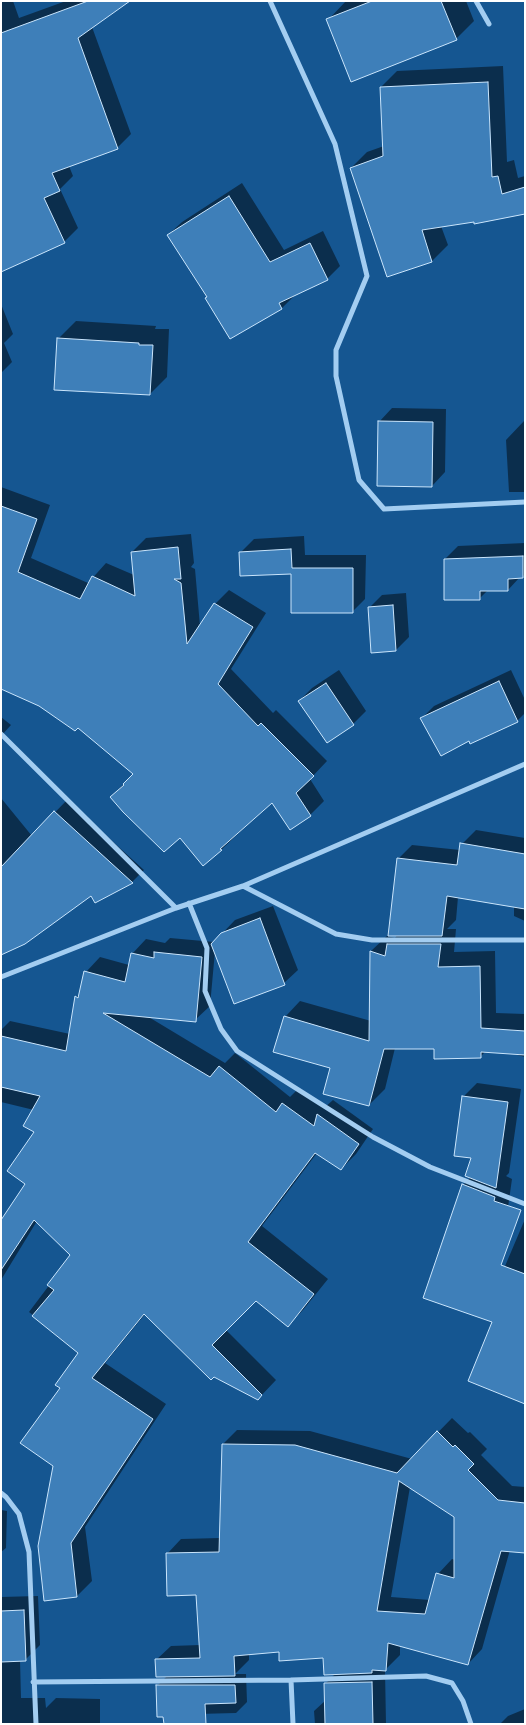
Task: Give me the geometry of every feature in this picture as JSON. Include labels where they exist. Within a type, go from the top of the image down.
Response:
[{"type":"street","points":[[270,1],[335,144],[367,276],[336,350],[336,376],[359,480],[384,509],[525,502]]},
{"type":"street","points":[[476,1],[489,24]]},
{"type":"street","points":[[1,734],[176,908]]},
{"type":"street","points":[[1,978],[189,903],[243,886],[525,764]]},
{"type":"street","points":[[243,886],[336,934],[372,940],[525,940]]},
{"type":"street","points":[[189,903],[207,948],[205,991],[221,1029],[237,1051],[373,1137],[430,1167],[525,1204]]},
{"type":"street","points":[[1,1494],[6,1497],[19,1514],[29,1552],[36,1724]]},
{"type":"street","points":[[33,1682],[291,1680],[426,1676],[452,1683],[464,1701],[471,1724]]},
{"type":"street","points":[[291,1680],[293,1724]]},
{"type":"building","points":[[88,1],[130,1],[78,38],[118,149],[52,173],[60,191],[44,198],[65,243],[1,272],[1,33]]},
{"type":"building","points":[[372,1],[441,1],[457,40],[351,82],[326,19]]},
{"type":"building","points":[[488,82],[492,177],[498,176],[502,194],[525,187],[525,214],[474,224],[474,222],[422,230],[432,262],[387,277],[350,168],[383,156],[380,87]]},
{"type":"building","points":[[229,196],[270,262],[310,243],[328,280],[279,303],[282,309],[230,339],[205,298],[207,297],[167,235]]},
{"type":"building","points":[[57,338],[153,345],[150,395],[54,390]]},
{"type":"building","points":[[378,421],[433,422],[432,487],[377,486]]},
{"type":"building","points":[[1,506],[37,519],[18,572],[80,599],[92,576],[135,596],[131,552],[178,547],[181,579],[174,579],[181,583],[187,644],[214,603],[253,627],[218,684],[258,726],[261,723],[314,776],[296,793],[311,816],[290,830],[272,803],[203,866],[180,838],[164,852],[123,812],[110,797],[133,774],[78,728],[75,731],[39,706],[1,689]]},
{"type":"building","points":[[291,549],[292,568],[353,568],[353,613],[291,613],[291,574],[240,576],[239,552]]},
{"type":"building","points":[[523,556],[523,578],[508,579],[508,591],[480,591],[480,600],[444,600],[444,559]]},
{"type":"building","points":[[393,605],[396,651],[371,653],[368,607]]},
{"type":"building","points":[[499,681],[518,722],[470,744],[469,741],[441,756],[420,718]]},
{"type":"building","points":[[326,683],[354,725],[327,743],[298,701]]},
{"type":"building","points":[[54,811],[133,883],[95,903],[91,896],[25,944],[1,955],[1,867]]},
{"type":"building","points":[[460,843],[525,854],[525,909],[447,896],[442,936],[388,936],[397,858],[457,865]]},
{"type":"building","points":[[260,918],[285,985],[234,1004],[211,944],[221,933]]},
{"type":"building","points":[[387,944],[441,944],[438,967],[480,966],[481,1028],[525,1031],[525,1055],[481,1052],[481,1058],[434,1059],[434,1049],[384,1049],[369,1106],[323,1094],[330,1068],[273,1052],[284,1016],[369,1041],[370,951],[385,956]]},
{"type":"building","points":[[154,952],[202,957],[196,1022],[103,1013],[210,1077],[219,1066],[276,1112],[282,1103],[314,1126],[317,1114],[359,1144],[341,1170],[315,1153],[248,1242],[314,1294],[288,1327],[256,1301],[212,1345],[262,1395],[258,1400],[214,1377],[211,1380],[144,1314],[92,1378],[153,1419],[71,1543],[77,1597],[44,1601],[38,1546],[53,1466],[20,1443],[60,1388],[55,1385],[78,1353],[32,1316],[54,1290],[47,1285],[70,1255],[34,1220],[1,1270],[1,1220],[25,1184],[7,1171],[34,1132],[23,1126],[40,1096],[1,1087],[1,1036],[66,1051],[75,996],[78,998],[84,971],[125,982],[131,953],[154,958]]},
{"type":"building","points":[[462,1096],[508,1102],[496,1188],[465,1176],[471,1158],[454,1156]]},
{"type":"building","points":[[462,1184],[495,1197],[494,1201],[521,1210],[501,1265],[525,1274],[525,1404],[468,1381],[492,1322],[423,1298]]},
{"type":"building","points":[[437,1431],[453,1447],[455,1445],[474,1464],[468,1470],[498,1500],[525,1503],[525,1553],[501,1551],[468,1665],[388,1643],[386,1671],[372,1670],[372,1673],[324,1675],[323,1658],[279,1661],[279,1652],[234,1656],[235,1676],[156,1677],[155,1659],[200,1658],[196,1595],[167,1596],[166,1553],[219,1552],[222,1444],[295,1445],[397,1473]],"holes":[[[399,1481],[454,1517],[454,1578],[436,1573],[425,1614],[377,1611]]]},
{"type":"building","points":[[24,1610],[26,1661],[1,1662],[1,1611]]},
{"type":"building","points":[[372,1682],[373,1724],[325,1724],[324,1683]]},
{"type":"building","points":[[156,1685],[235,1685],[236,1703],[205,1704],[206,1724],[164,1724],[163,1717],[157,1717]]}]
